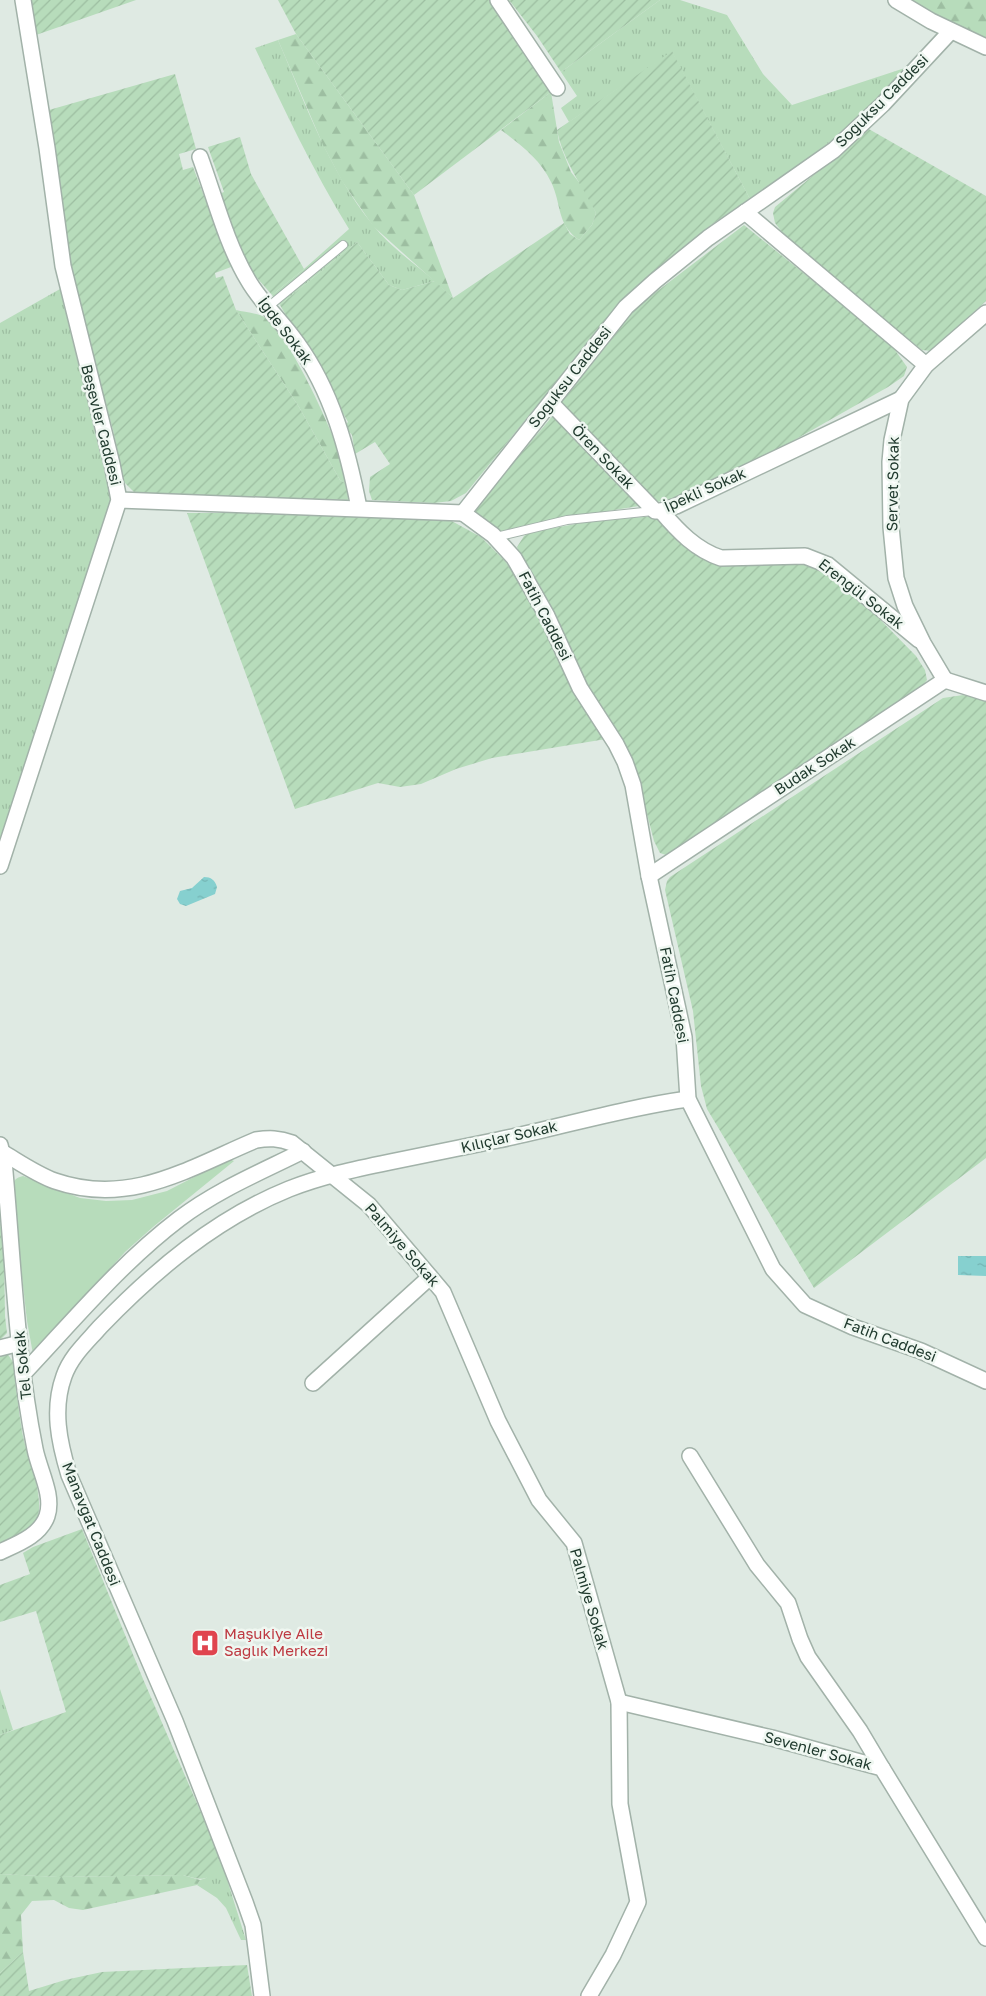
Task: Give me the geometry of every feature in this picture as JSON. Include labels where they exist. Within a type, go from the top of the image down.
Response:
[{"type":"street","name":"Beşevler Caddesi","points":[[0,866],[119,500],[112,464],[63,266],[24,0]]},
{"type":"street","points":[[498,0],[557,88]]},
{"type":"street","points":[[896,0],[950,31],[986,47]]},
{"type":"street","name":"Soğuksu Caddesi","points":[[463,513],[626,307],[674,265],[745,212],[806,170],[861,126],[950,31]]},
{"type":"street","name":"İğde Sokak","points":[[200,157],[236,257],[255,291],[299,344],[327,398],[351,465],[359,508]]},
{"type":"street","points":[[745,212],[926,365]]},
{"type":"street","name":"Servet Sokak","points":[[945,680],[923,643],[905,606],[896,578],[893,551],[890,462],[892,440],[901,399],[926,365],[986,313]]},
{"type":"street","name":"İpekli Sokak","points":[[658,511],[676,506],[901,399]]},
{"type":"street","name":"Ören Sokak","points":[[551,403],[658,511]]},
{"type":"street","points":[[119,500],[463,513]]},
{"type":"street","name":"Erengül Sokak","points":[[658,511],[704,551],[721,558],[805,556],[815,558],[828,565],[923,643]]},
{"type":"street","name":"Fatih Caddesi","points":[[463,513],[496,537],[514,558],[547,616],[580,688],[616,744],[625,762],[633,785],[649,876],[684,1037],[688,1099],[773,1269],[805,1305],[853,1327],[921,1351],[986,1381]]},
{"type":"street","points":[[945,680],[986,693]]},
{"type":"street","name":"Budak Sokak","points":[[649,876],[945,680]]},
{"type":"street","name":"Kılıçlar Sokak","points":[[330,1175],[502,1139],[650,1104],[688,1099]]},
{"type":"street","points":[[1,1148],[34,1172],[55,1181],[83,1188],[103,1190],[124,1189],[152,1184],[178,1175],[256,1140],[269,1138],[282,1139],[292,1143],[330,1175]]},
{"type":"street","name":"Tel Sokak","points":[[0,1552],[19,1544],[38,1530],[44,1522],[49,1505],[36,1452],[23,1374],[1,1148]]},
{"type":"street","points":[[23,1374],[113,1278],[157,1236],[226,1188],[303,1151]]},
{"type":"street","name":"Palmiye Sokak","points":[[330,1175],[369,1205],[443,1292],[498,1421],[539,1500],[574,1543],[619,1702],[620,1804],[638,1902],[614,1955],[589,1996]]},
{"type":"street","name":"Manavgat Caddesi","points":[[262,1996],[253,1925],[175,1722],[69,1475],[58,1432],[57,1410],[64,1375],[72,1359],[148,1279],[200,1239],[248,1210],[286,1190],[330,1175]]},
{"type":"street","points":[[314,1383],[430,1277]]},
{"type":"street","points":[[0,1348],[20,1343]]},
{"type":"street","points":[[690,1456],[757,1566],[788,1603],[808,1657],[860,1731],[882,1768]]},
{"type":"street","name":"Sevenler Sokak","points":[[619,1702],[772,1738],[882,1768],[986,1938]]},
{"type":"lane","points":[[268,306],[343,244]]},
{"type":"lane","name":"İpekli Sokak","points":[[496,537],[567,520],[658,511]]},
{"type":"green space","points":[[31,0],[136,0],[36,35]]},
{"type":"green space","points":[[278,0],[491,0],[551,92],[414,195],[296,34]]},
{"type":"green space","points":[[509,0],[660,0],[561,72],[537,36]]},
{"type":"green space","points":[[660,0],[680,0],[727,15],[763,74],[792,105],[911,66],[855,123],[750,199],[672,52],[569,122],[561,108],[577,96],[561,72]]},
{"type":"green space","points":[[906,0],[986,0],[986,42]]},
{"type":"green space","points":[[296,34],[414,195],[453,298],[373,226],[342,181],[323,145],[278,40]]},
{"type":"green space","points":[[278,40],[319,136],[357,204],[387,240],[435,281],[402,290],[389,285],[357,242],[280,305],[272,295],[349,229],[311,162],[255,48]]},
{"type":"green space","points":[[672,51],[750,199],[711,225],[668,261],[614,311],[466,493],[451,501],[434,503],[372,500],[369,491],[370,477],[390,464],[375,442],[355,454],[352,435],[344,426],[348,422],[280,305],[357,242],[389,285],[402,290],[435,281],[453,298],[564,223],[570,234],[579,240],[592,225],[596,213],[568,163],[557,130]]},
{"type":"green space","points":[[175,74],[196,149],[179,154],[183,170],[193,167],[231,267],[215,273],[216,278],[223,276],[236,310],[299,407],[340,480],[347,484],[348,500],[137,495],[124,482],[113,430],[70,272],[49,110]]},
{"type":"green space","points":[[551,92],[559,142],[571,172],[585,190],[596,213],[592,225],[579,240],[566,227],[547,174],[523,147],[501,130]]},
{"type":"green space","points":[[867,128],[986,196],[986,301],[931,351],[922,350],[822,269],[786,237],[775,223],[773,213],[775,207],[838,155]]},
{"type":"green space","points":[[240,137],[251,174],[304,269],[272,295],[244,263],[216,195],[224,192],[208,147]]},
{"type":"green space","points":[[744,225],[890,343],[907,367],[904,376],[888,387],[791,442],[671,500],[656,502],[558,403],[626,315]]},
{"type":"green space","points":[[60,289],[111,498],[0,841],[0,323]]},
{"type":"green space","points":[[236,310],[266,318],[276,328],[288,346],[302,370],[328,424],[345,470],[347,484],[340,480],[299,407]]},
{"type":"green space","points":[[555,413],[645,505],[535,523],[498,532],[472,512]]},
{"type":"green space","points":[[187,513],[299,513],[448,519],[481,537],[505,561],[525,590],[579,701],[606,739],[492,758],[456,769],[421,784],[400,787],[378,783],[295,809]]},
{"type":"green space","points":[[655,516],[680,541],[701,557],[801,560],[819,566],[852,591],[916,656],[925,670],[927,680],[923,685],[666,855],[660,853],[654,841],[633,760],[625,744],[590,690],[572,650],[517,547],[524,536],[531,532],[587,522]]},
{"type":"green space","points":[[963,695],[986,701],[986,1158],[814,1288],[707,1109],[701,1086],[693,1011],[665,890],[667,881],[670,877],[943,698]]},
{"type":"green space","points":[[229,1159],[234,1161],[125,1252],[33,1354],[27,1321],[12,1188],[15,1180],[23,1176],[80,1198],[106,1201],[132,1200],[167,1191]]},
{"type":"green space","points":[[0,1220],[4,1256],[7,1333],[0,1340]]},
{"type":"green space","points":[[7,1353],[13,1362],[22,1431],[35,1477],[39,1512],[36,1522],[30,1530],[0,1544],[0,1355]]},
{"type":"green space","points":[[82,1529],[143,1679],[219,1854],[208,1877],[199,1879],[183,1875],[58,1877],[0,1874],[0,1735],[66,1712],[36,1611],[0,1622],[0,1585],[30,1574],[23,1553],[33,1547]]},
{"type":"green space","points":[[0,1689],[13,1730],[0,1735]]},
{"type":"green space","points":[[219,1854],[246,1940],[241,1940],[226,1908],[217,1898],[197,1885],[200,1880],[206,1878]]},
{"type":"green space","points":[[0,1874],[58,1877],[183,1875],[200,1880],[197,1885],[83,1910],[69,1908],[54,1900],[32,1901],[21,1915],[23,1952],[0,1973]]},
{"type":"green space","points":[[23,1952],[29,1991],[65,1980],[102,1972],[247,1965],[252,1996],[0,1996],[0,1973]]},
{"type":"water","points":[[204,877],[211,878],[215,882],[217,887],[215,894],[186,906],[180,904],[177,899],[180,891],[192,888]]},
{"type":"water","points":[[958,1256],[986,1256],[986,1276],[958,1275]]},
{"type":"place","name":"Maşukiye Aile Sağlık Merkezi","points":[[205,1643]]}]
